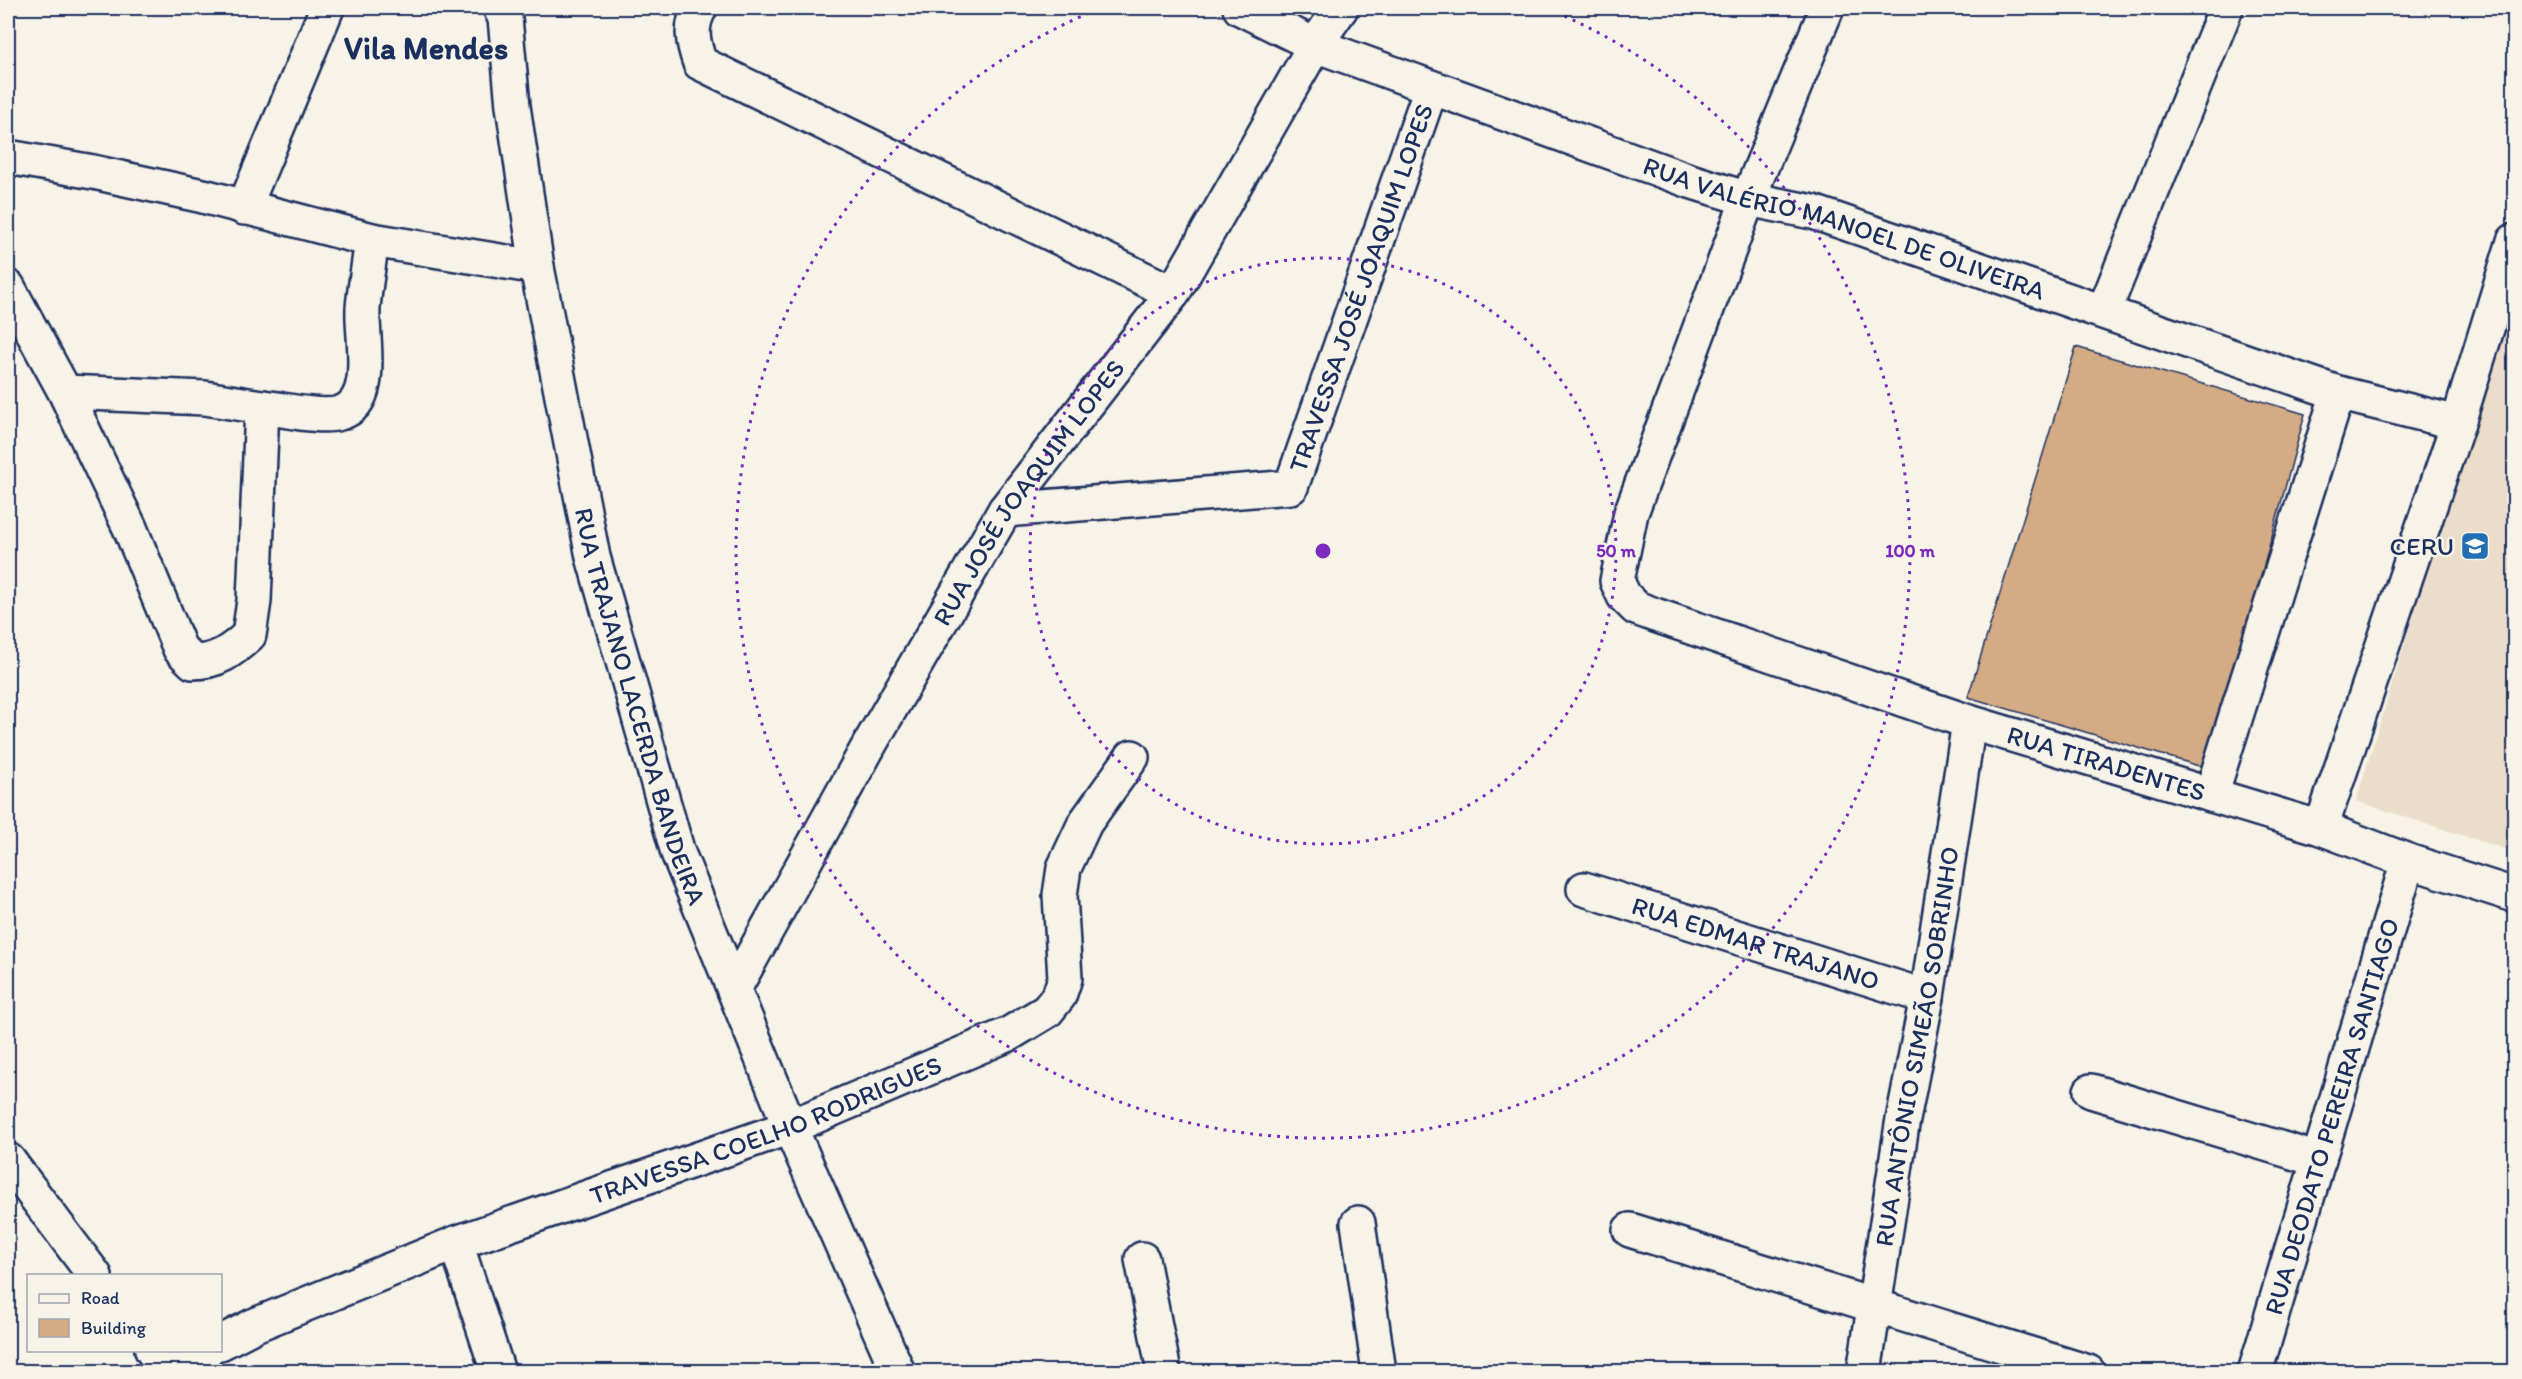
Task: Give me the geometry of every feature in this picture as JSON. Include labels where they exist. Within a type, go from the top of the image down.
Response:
[{"type":"street","points":[[244,208],[327,8]]},
{"type":"street","name":"RUA TRAJANO LACERDA BANDEIRA","points":[[500,8],[505,18],[513,106],[537,267],[593,557],[678,853],[790,1127],[898,1371]]},
{"type":"street","points":[[700,8],[693,25],[693,42],[700,63],[1173,293]]},
{"type":"street","name":"RUA VALÉRIO MANOEL DE OLIVEIRA","points":[[1240,8],[1316,45],[1748,200],[1813,212],[2338,393],[2458,423]]},
{"type":"street","name":"RUA JOSÉ JOAQUIM LOPES","points":[[734,989],[877,732],[1005,510],[1173,293],[1316,45],[1341,8]]},
{"type":"street","name":"RUA TIRADENTES","points":[[1827,8],[1748,200],[1631,513],[1617,581],[1624,596],[1636,609],[1969,722],[2321,828],[2408,861],[2514,895]]},
{"type":"street","points":[[2104,311],[2226,8]]},
{"type":"street","name":"TRAVESSA JOSÉ JOAQUIM LOPES","points":[[1005,510],[1291,487],[1431,88]]},
{"type":"street","points":[[8,157],[93,172],[203,196],[372,240],[537,267]]},
{"type":"street","points":[[65,392],[205,398],[324,414],[341,413],[353,405],[361,391],[367,360],[363,310],[372,240]]},
{"type":"street","points":[[2321,828],[2458,423],[2514,241]]},
{"type":"street","points":[[8,287],[65,392],[129,528],[180,649],[193,662],[207,662],[221,658],[249,635],[254,601],[262,407]]},
{"type":"street","points":[[2211,795],[2338,393]]},
{"type":"street","name":"RUA ANTÔNIO SIMEÃO SOBRINHO","points":[[1864,1371],[1902,1125],[1927,997],[1969,722]]},
{"type":"street","name":"TRAVESSA COELHO RODRIGUES","points":[[222,1342],[255,1325],[456,1243],[790,1127],[1009,1034],[1047,1011],[1059,996],[1065,978],[1060,895],[1064,868],[1085,823],[1132,757]]},
{"type":"street","name":"RUA DEODATO PEREIRA SANTIAGO","points":[[2255,1371],[2408,861]]},
{"type":"street","name":"RUA EDMAR TRAJANO","points":[[1584,889],[1927,997]]},
{"type":"street","points":[[2091,1092],[2319,1160]]},
{"type":"street","points":[[8,1160],[94,1274]]},
{"type":"street","points":[[1358,1223],[1379,1371]]},
{"type":"street","points":[[1630,1230],[2088,1371]]},
{"type":"street","points":[[456,1243],[498,1371]]},
{"type":"street","points":[[1142,1259],[1164,1371]]},
{"type":"street","points":[[153,1352],[167,1371],[203,1352]]},
{"type":"shaded area","name":"CERU","points":[[2514,290],[2514,852],[2356,801]]},
{"type":"building","points":[[2076,347],[2305,414],[2209,769],[1968,697]]},
{"type":"place","name":"CERU","points":[[2475,546]]},
{"type":"district","name":"Vila Mendes","points":[[426,48]]}]
